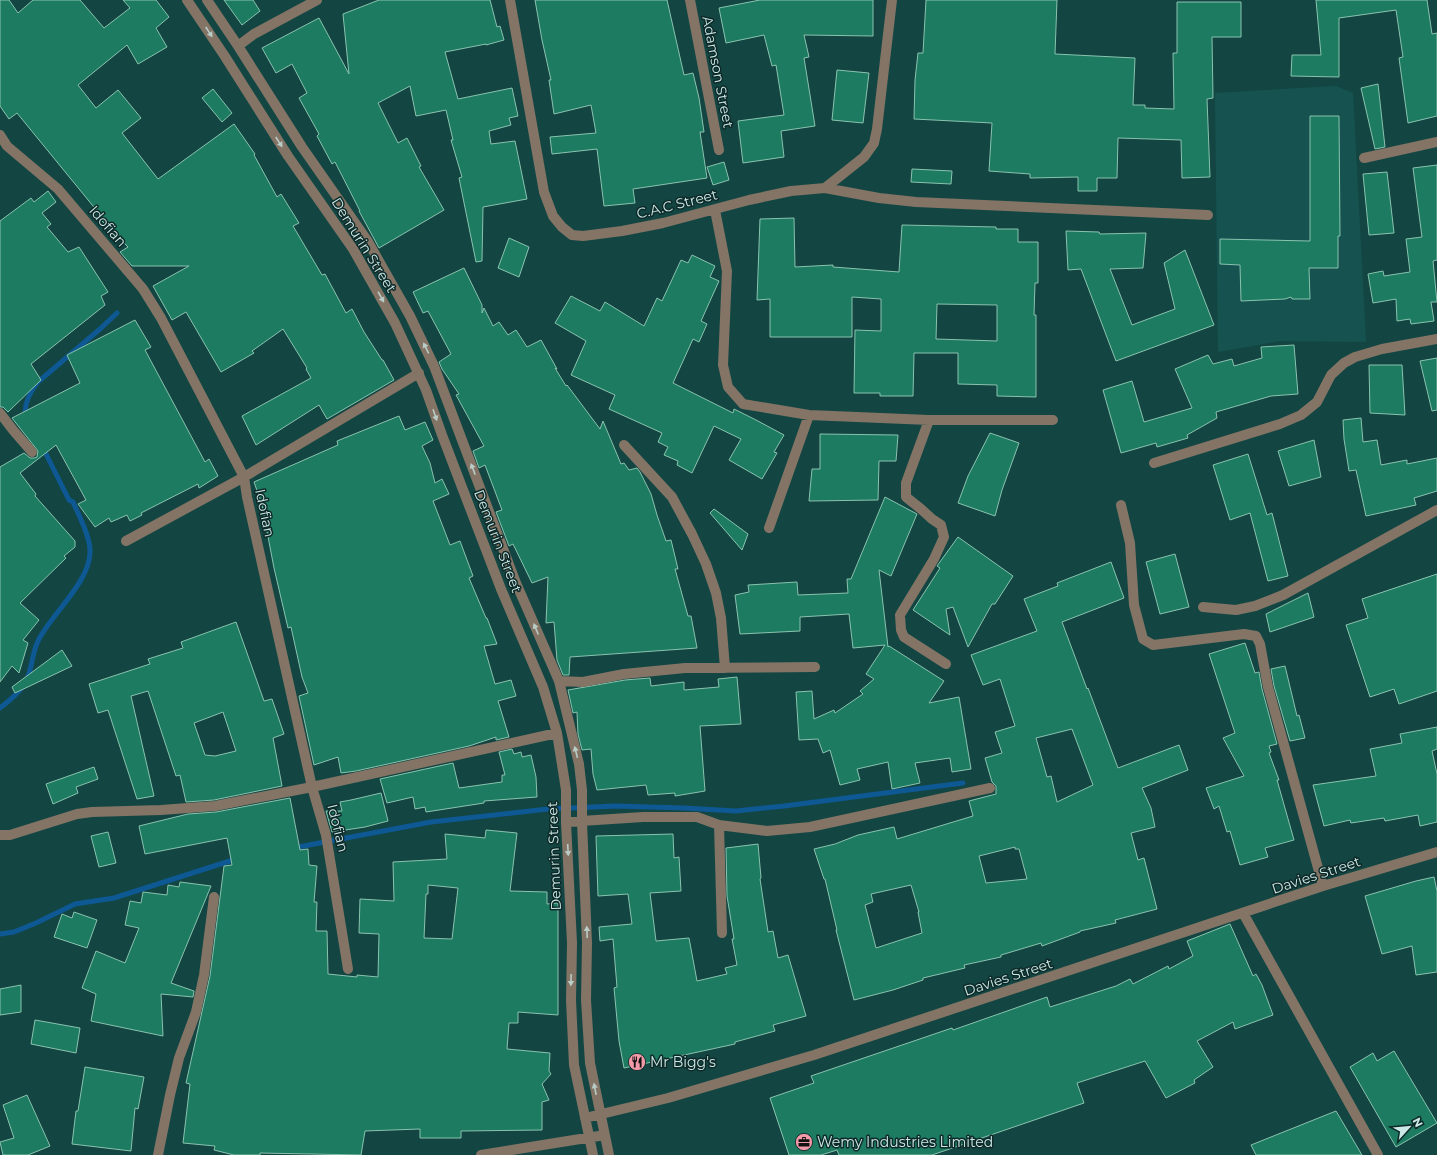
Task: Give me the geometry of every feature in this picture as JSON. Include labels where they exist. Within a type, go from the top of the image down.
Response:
[{"type":"street","name":"Demurin Street","points":[[187,0],[288,156],[353,249],[395,324],[419,373],[501,589],[543,687],[557,733],[566,790],[572,943],[571,1000],[574,1065],[593,1155]]},
{"type":"street","name":"Demurin Street","points":[[207,0],[302,147],[367,240],[410,316],[434,366],[516,583],[559,681],[579,764],[582,790],[587,943],[586,1000],[590,1063],[609,1155]]},
{"type":"street","points":[[238,46],[254,34],[317,0]]},
{"type":"street","name":"C.A.C Street","points":[[510,0],[544,192],[553,216],[562,227],[572,235],[583,236],[636,229],[715,210],[749,200],[791,191],[825,188],[879,198],[916,202],[1208,215]]},
{"type":"street","name":"Adamson Street","points":[[690,0],[719,150]]},
{"type":"street","points":[[825,188],[864,157],[874,143],[877,129],[892,0]]},
{"type":"street","name":"Idofian","points":[[0,135],[7,146],[58,189],[143,289],[161,318],[244,477],[246,497],[312,787],[326,835],[348,969]]},
{"type":"street","points":[[1364,158],[1437,142]]},
{"type":"street","points":[[715,210],[727,271],[723,365],[728,387],[743,404],[809,414],[929,420],[1053,420]]},
{"type":"street","points":[[1154,463],[1280,424],[1300,415],[1317,402],[1331,375],[1344,363],[1355,357],[1382,349],[1437,339]]},
{"type":"street","points":[[126,541],[244,477],[419,373]]},
{"type":"street","points":[[0,413],[32,452]]},
{"type":"street","points":[[769,528],[809,414]]},
{"type":"street","points":[[929,420],[906,483],[906,497],[941,525],[944,537],[934,559],[900,616],[901,630],[904,637],[946,664]]},
{"type":"street","points":[[624,445],[672,497],[706,564],[716,593],[721,618],[724,668]]},
{"type":"street","points":[[1121,505],[1130,543],[1134,605],[1143,639],[1153,645],[1244,634],[1256,636],[1260,644],[1268,687],[1323,886]]},
{"type":"street","points":[[1204,607],[1236,610],[1254,606],[1283,595],[1437,510]]},
{"type":"street","points":[[559,681],[583,682],[624,674],[685,668],[815,667]]},
{"type":"street","points":[[0,835],[10,835],[77,814],[215,806],[312,787],[557,733]]},
{"type":"street","points":[[566,817],[697,817],[719,824],[767,831],[810,827],[990,788]]},
{"type":"street","points":[[719,824],[722,933]]},
{"type":"street","name":"Davies Street","points":[[585,1118],[668,1098],[814,1055],[1323,886],[1437,852]]},
{"type":"street","points":[[158,1155],[179,1058],[196,1012],[204,975],[214,897]]},
{"type":"street","points":[[1243,913],[1378,1155]]},
{"type":"street","points":[[481,1155],[605,1135]]},
{"type":"shaded area","points":[[1336,86],[1353,93],[1366,342],[1280,341],[1218,352],[1215,93]]},
{"type":"building","points":[[0,0],[9,0],[18,13],[33,0],[80,0],[104,28],[130,8],[123,0],[156,0],[169,17],[156,28],[167,47],[138,64],[127,45],[78,85],[96,108],[118,90],[141,118],[122,133],[158,179],[234,124],[255,154],[254,155],[277,197],[281,194],[299,223],[293,226],[322,275],[325,274],[346,313],[352,309],[364,332],[383,360],[394,380],[327,419],[319,405],[256,445],[242,416],[311,378],[306,369],[307,368],[283,329],[252,351],[254,353],[221,372],[186,312],[172,320],[153,286],[189,266],[132,266],[120,252],[128,247],[100,219],[102,217],[17,113],[9,119],[0,106]]},
{"type":"building","points":[[224,0],[253,0],[260,11],[242,25]]},
{"type":"building","points":[[379,0],[490,0],[497,27],[500,26],[504,40],[486,45],[445,52],[458,99],[512,88],[518,116],[509,118],[511,125],[489,131],[491,144],[515,141],[527,199],[483,207],[482,261],[476,262],[459,178],[462,177],[451,140],[453,140],[446,110],[416,116],[410,86],[378,103],[398,143],[407,138],[421,166],[419,167],[444,210],[379,248],[335,162],[332,164],[317,136],[319,134],[299,98],[307,93],[292,64],[276,73],[262,48],[319,18],[349,74],[343,14]]},
{"type":"building","points":[[535,0],[667,0],[684,75],[693,73],[699,98],[704,132],[700,132],[707,178],[633,189],[635,203],[604,206],[597,149],[552,154],[550,137],[596,133],[591,105],[554,114],[549,80],[551,80]]},
{"type":"building","points":[[760,0],[873,0],[873,36],[804,35],[809,57],[804,58],[815,126],[781,131],[784,157],[743,163],[738,121],[784,115],[776,65],[772,66],[764,35],[726,43],[719,8]]},
{"type":"building","points":[[926,0],[1057,0],[1055,54],[1135,58],[1133,105],[1145,105],[1145,108],[1174,109],[1173,53],[1177,53],[1177,2],[1241,2],[1241,37],[1212,37],[1213,98],[1207,99],[1210,177],[1182,178],[1181,140],[1118,138],[1117,178],[1097,178],[1097,191],[1078,191],[1078,177],[1030,178],[1030,174],[989,171],[992,123],[914,119],[915,80],[918,53],[923,53]]},
{"type":"building","points":[[1316,0],[1427,0],[1432,34],[1437,33],[1437,116],[1408,123],[1399,58],[1403,57],[1396,10],[1339,18],[1339,77],[1291,76],[1292,55],[1321,55]]},
{"type":"building","points":[[837,70],[869,73],[863,123],[832,120]]},
{"type":"building","points":[[1378,84],[1385,147],[1375,149],[1361,88]]},
{"type":"building","points":[[213,89],[232,113],[222,122],[202,98]]},
{"type":"building","points":[[1310,116],[1339,116],[1340,236],[1338,236],[1338,268],[1309,268],[1310,299],[1292,299],[1291,297],[1285,299],[1241,301],[1240,265],[1220,264],[1220,239],[1310,241]]},
{"type":"building","points":[[724,162],[729,180],[713,185],[707,167]]},
{"type":"building","points":[[1437,165],[1437,260],[1433,261],[1437,302],[1431,302],[1434,321],[1411,324],[1410,319],[1397,321],[1396,299],[1373,303],[1368,274],[1383,271],[1384,276],[1410,272],[1406,239],[1422,237],[1413,168]]},
{"type":"building","points":[[912,169],[952,171],[951,184],[911,182]]},
{"type":"building","points":[[1387,172],[1394,233],[1369,235],[1363,174]]},
{"type":"building","points":[[48,191],[56,202],[42,213],[51,224],[47,227],[68,252],[79,247],[108,292],[101,296],[105,305],[31,364],[41,380],[8,412],[3,407],[0,407],[0,221],[31,198],[34,202]]},
{"type":"building","points":[[794,218],[795,267],[833,265],[833,267],[899,272],[902,225],[996,227],[996,229],[1018,229],[1018,242],[1038,242],[1038,283],[1035,283],[1034,315],[1036,315],[1036,397],[997,396],[997,385],[958,384],[958,353],[914,353],[913,396],[880,396],[880,393],[854,393],[855,330],[881,331],[881,299],[852,297],[852,337],[770,337],[770,299],[757,300],[760,219]],"holes":[[[937,304],[997,305],[997,341],[936,339]]]},
{"type":"building","points":[[1066,231],[1099,232],[1100,234],[1146,233],[1143,268],[1110,269],[1132,325],[1175,309],[1164,263],[1185,250],[1214,325],[1116,361],[1081,269],[1068,270]]},
{"type":"building","points":[[509,238],[529,247],[519,277],[498,268]]},
{"type":"building","points":[[692,255],[715,266],[710,277],[719,281],[701,321],[707,324],[699,342],[693,339],[673,383],[733,413],[734,409],[784,435],[774,452],[777,453],[762,479],[729,460],[741,439],[714,426],[692,473],[677,465],[678,461],[664,455],[668,447],[658,442],[662,433],[609,409],[615,395],[571,375],[586,341],[555,323],[571,296],[600,311],[605,302],[644,326],[657,298],[662,301],[681,260],[688,263]]},
{"type":"building","points":[[464,268],[482,305],[482,313],[484,308],[493,326],[499,322],[508,335],[516,330],[527,347],[541,340],[566,386],[567,385],[600,429],[603,421],[621,464],[624,463],[629,470],[637,468],[640,472],[651,494],[666,541],[671,540],[678,569],[675,569],[688,616],[691,616],[697,648],[570,657],[569,675],[563,675],[557,660],[554,622],[546,623],[548,577],[532,583],[513,544],[509,546],[496,512],[502,510],[485,465],[479,468],[473,451],[484,446],[456,395],[459,394],[439,362],[451,354],[428,311],[423,313],[413,292]]},
{"type":"building","points":[[135,320],[151,347],[145,350],[205,462],[209,459],[218,476],[199,488],[198,484],[141,513],[142,515],[130,521],[127,515],[111,522],[109,518],[95,527],[78,504],[86,500],[56,445],[20,473],[36,494],[35,496],[75,541],[75,547],[64,556],[66,558],[20,603],[39,620],[23,640],[28,643],[19,673],[12,666],[0,682],[0,467],[24,453],[30,458],[37,457],[38,451],[12,418],[80,383],[67,355]]},
{"type":"building","points":[[1294,345],[1298,394],[1271,396],[1216,412],[1217,418],[1187,435],[1188,438],[1157,447],[1156,443],[1121,453],[1103,390],[1132,381],[1144,422],[1192,408],[1175,369],[1208,355],[1213,364],[1232,359],[1234,366],[1262,358],[1261,347]]},
{"type":"building","points":[[1437,358],[1437,410],[1432,411],[1420,361]]},
{"type":"building","points":[[1369,365],[1402,365],[1405,415],[1370,413]]},
{"type":"building","points":[[399,416],[405,430],[425,422],[433,440],[422,446],[430,463],[435,483],[442,479],[449,494],[433,501],[450,545],[460,541],[473,576],[469,578],[497,644],[484,646],[495,684],[511,680],[516,696],[498,701],[509,737],[496,740],[496,737],[469,746],[341,773],[338,757],[314,765],[299,696],[308,693],[302,677],[291,627],[288,628],[274,568],[262,505],[254,482],[338,445],[337,441]]},
{"type":"building","points":[[1361,418],[1363,442],[1377,440],[1381,465],[1407,460],[1407,464],[1437,458],[1437,491],[1414,498],[1416,505],[1366,516],[1356,470],[1349,471],[1344,439],[1343,420]]},
{"type":"building","points":[[990,433],[1019,443],[1002,490],[995,516],[958,503],[968,476]]},
{"type":"building","points":[[820,434],[898,435],[896,461],[879,461],[878,500],[809,501],[812,469],[820,469]]},
{"type":"building","points":[[1314,440],[1321,477],[1289,486],[1278,451]]},
{"type":"building","points":[[1248,454],[1267,515],[1272,513],[1288,576],[1268,581],[1250,513],[1230,520],[1213,465]]},
{"type":"building","points":[[885,497],[917,514],[891,576],[879,570],[888,647],[889,646],[944,681],[929,703],[959,697],[971,769],[952,772],[950,758],[915,763],[920,783],[892,789],[888,762],[857,769],[860,780],[840,785],[830,750],[823,753],[818,739],[799,740],[796,692],[812,691],[814,719],[834,710],[835,713],[863,694],[860,691],[874,679],[866,674],[885,645],[853,648],[849,614],[800,617],[800,631],[740,634],[735,595],[749,592],[748,585],[797,582],[798,595],[848,593],[847,579],[851,579]]},
{"type":"building","points":[[714,509],[748,534],[742,550],[710,513]]},
{"type":"building","points":[[958,537],[1013,576],[995,604],[992,604],[968,647],[953,607],[946,609],[950,635],[913,610],[940,568],[937,566]]},
{"type":"building","points":[[1175,554],[1189,607],[1160,614],[1146,562]]},
{"type":"building","points":[[1111,562],[1124,598],[1062,622],[1118,768],[1179,745],[1188,770],[1142,788],[1151,808],[1155,827],[1131,833],[1138,860],[1144,858],[1157,909],[1115,920],[1116,923],[1080,931],[1042,946],[1041,943],[1001,955],[1001,957],[964,965],[965,968],[923,978],[923,980],[893,990],[854,1000],[825,879],[814,849],[835,844],[858,835],[894,827],[897,839],[973,816],[969,801],[996,794],[996,786],[992,782],[985,758],[1002,753],[995,732],[1015,726],[1000,679],[983,685],[971,655],[1037,631],[1024,599],[1058,586],[1057,583]],"holes":[[[1072,729],[1093,785],[1057,802],[1051,776],[1047,777],[1036,738]],[[1015,847],[1015,849],[1019,849],[1027,879],[986,883],[979,856]],[[911,885],[919,912],[922,933],[876,948],[865,905],[873,902],[871,894]]]},
{"type":"building","points":[[1437,574],[1437,691],[1399,704],[1394,689],[1370,697],[1346,625],[1368,618],[1362,599]]},
{"type":"building","points":[[1308,593],[1314,617],[1270,632],[1266,614]]},
{"type":"building","points":[[236,622],[264,701],[272,699],[284,734],[273,738],[282,786],[214,800],[186,802],[180,775],[176,776],[148,691],[131,696],[154,796],[137,799],[108,710],[98,713],[89,684],[150,664],[148,659],[183,648],[181,642]],"holes":[[[223,712],[236,751],[215,756],[205,755],[194,723]]]},
{"type":"building","points":[[1245,643],[1255,673],[1259,672],[1262,689],[1277,744],[1269,746],[1271,752],[1269,753],[1279,780],[1277,780],[1294,840],[1265,848],[1268,857],[1240,865],[1230,831],[1227,832],[1219,806],[1214,809],[1206,788],[1244,776],[1223,738],[1235,733],[1209,654]]},
{"type":"building","points":[[62,650],[72,666],[15,693],[12,687]]},
{"type":"building","points":[[1285,666],[1297,716],[1299,715],[1305,738],[1290,741],[1274,686],[1271,669]]},
{"type":"building","points":[[737,677],[741,724],[700,726],[705,791],[675,796],[675,793],[648,795],[646,785],[597,790],[593,774],[591,749],[582,750],[578,734],[577,712],[573,713],[568,690],[625,680],[650,678],[651,686],[684,682],[684,690],[719,687],[718,679]]},
{"type":"building","points":[[1437,727],[1437,749],[1432,751],[1437,774],[1437,822],[1420,826],[1418,815],[1385,821],[1384,818],[1351,823],[1350,820],[1324,826],[1313,785],[1376,776],[1370,749],[1402,743],[1400,734]]},
{"type":"building","points":[[512,749],[514,754],[521,752],[522,757],[531,755],[536,777],[537,797],[484,801],[484,803],[426,812],[425,807],[415,809],[413,797],[387,803],[380,779],[453,763],[459,788],[502,782],[502,775],[505,775],[499,752]]},
{"type":"building","points":[[94,767],[98,779],[76,787],[78,793],[53,804],[46,784]]},
{"type":"building","points":[[381,793],[388,821],[365,827],[332,832],[326,811],[342,811],[340,802]]},
{"type":"building","points":[[290,798],[300,850],[308,849],[309,865],[317,866],[314,902],[317,902],[316,931],[327,931],[328,974],[357,977],[357,975],[378,977],[379,934],[359,933],[360,899],[394,901],[393,862],[447,859],[445,834],[485,838],[486,830],[517,833],[510,891],[547,892],[547,904],[558,903],[558,1015],[518,1012],[518,1023],[509,1023],[507,1049],[550,1053],[549,1071],[551,1074],[542,1084],[549,1100],[542,1102],[542,1130],[461,1131],[461,1138],[420,1138],[420,1129],[365,1131],[361,1155],[260,1153],[260,1155],[234,1155],[214,1150],[215,1146],[183,1143],[190,1084],[186,1083],[210,976],[224,866],[232,865],[227,838],[145,854],[139,826],[188,814],[216,812]],"holes":[[[428,885],[458,888],[452,939],[424,938],[426,894],[428,894]]]},
{"type":"building","points":[[108,832],[116,863],[99,867],[91,836]]},
{"type":"building","points":[[673,834],[674,858],[679,857],[681,891],[650,893],[656,941],[689,938],[697,981],[727,974],[725,968],[737,965],[732,939],[734,939],[727,896],[726,848],[758,844],[760,879],[768,932],[773,931],[778,958],[788,955],[806,1016],[773,1025],[775,1031],[735,1042],[735,1044],[624,1068],[619,1041],[614,988],[617,987],[613,939],[600,941],[599,927],[632,924],[628,894],[598,896],[596,836]]},
{"type":"building","points":[[1434,877],[1437,891],[1437,972],[1416,975],[1412,946],[1382,954],[1365,896]]},
{"type":"building","points":[[180,882],[211,886],[171,983],[194,991],[193,997],[161,994],[163,1036],[91,1021],[96,994],[82,988],[96,951],[125,963],[139,928],[125,925],[130,901],[141,903],[143,892],[167,895],[168,885],[179,887]]},
{"type":"building","points":[[74,912],[97,920],[87,948],[54,937],[62,914],[72,918]]},
{"type":"building","points":[[1230,924],[1253,976],[1256,974],[1262,985],[1273,1015],[1235,1029],[1233,1022],[1197,1041],[1213,1067],[1194,1080],[1195,1083],[1166,1098],[1145,1061],[1077,1083],[1084,1103],[932,1155],[839,1155],[837,1150],[821,1155],[789,1155],[770,1098],[814,1083],[811,1076],[952,1028],[953,1030],[1047,997],[1050,1007],[1116,986],[1130,979],[1133,984],[1168,966],[1169,969],[1193,956],[1187,941]]},
{"type":"building","points":[[21,985],[21,1012],[0,1015],[0,989]]},
{"type":"building","points":[[35,1020],[80,1028],[76,1053],[31,1044]]},
{"type":"building","points":[[1394,1051],[1437,1123],[1396,1147],[1350,1067],[1373,1053],[1377,1061]]},
{"type":"building","points":[[85,1067],[144,1077],[138,1109],[135,1108],[131,1151],[72,1144],[76,1111],[78,1111]]},
{"type":"building","points":[[27,1095],[50,1146],[28,1155],[3,1155],[0,1142],[14,1138],[3,1105]]},
{"type":"building","points":[[1336,1111],[1362,1155],[1256,1155],[1251,1145]]},
{"type":"waterway","points":[[26,417],[26,403],[32,390],[38,382],[117,313]]},
{"type":"waterway","points":[[0,708],[16,695],[27,680],[36,644],[84,575],[90,553],[87,534],[73,502],[69,500],[43,448]]},
{"type":"waterway","points":[[293,848],[431,822],[548,809],[616,806],[736,811],[963,783]]},
{"type":"waterway","points":[[0,934],[14,932],[75,904],[114,898],[236,859]]},
{"type":"place","name":"Mr Bigg's","points":[[637,1062]]},
{"type":"place","name":"Wemy Industries Limited","points":[[804,1142]]}]
